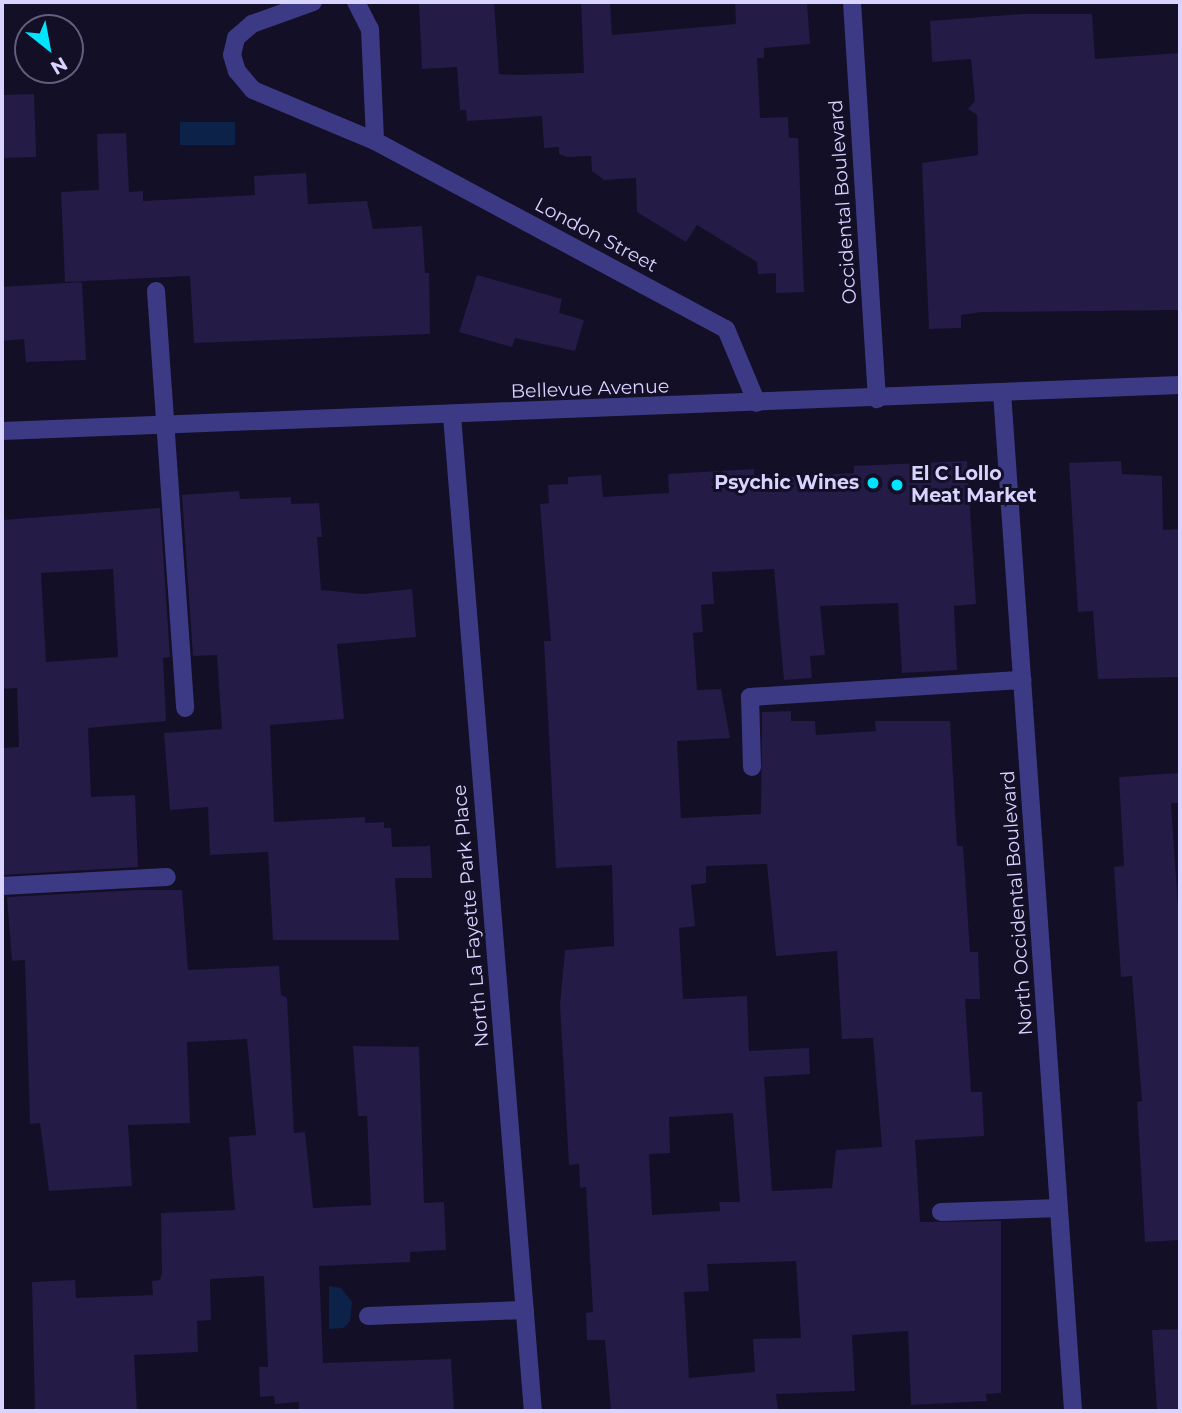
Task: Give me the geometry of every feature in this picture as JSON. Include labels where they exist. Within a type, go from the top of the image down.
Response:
[{"type":"street","name":"London Street","points":[[313,2],[252,24],[236,38],[232,54],[237,71],[253,90],[375,141],[726,329],[757,403]]},
{"type":"street","points":[[356,2],[370,29],[375,141]]},
{"type":"street","name":"Occidental Boulevard","points":[[852,2],[877,399]]},
{"type":"street","points":[[156,291],[186,708]]},
{"type":"street","name":"Bellevue Avenue","points":[[2,430],[452,416],[1180,385]]},
{"type":"street","name":"North Occidental Boulevard","points":[[1002,392],[1073,1411]]},
{"type":"street","name":"North La Fayette Park Place","points":[[452,416],[533,1411]]},
{"type":"street","points":[[752,767],[750,697],[1022,680]]},
{"type":"street","points":[[2,886],[167,877]]},
{"type":"street","points":[[941,1212],[1059,1208]]},
{"type":"street","points":[[368,1316],[525,1311]]},
{"type":"water","points":[[180,122],[235,122],[235,145],[180,145]]},
{"type":"water","points":[[329,1286],[341,1288],[352,1302],[350,1321],[344,1328],[329,1329]]},
{"type":"building","points":[[419,2],[494,2],[499,74],[516,75],[584,73],[581,2],[610,2],[612,35],[736,24],[735,2],[807,2],[810,44],[764,48],[764,58],[757,58],[760,118],[788,117],[789,138],[798,138],[804,292],[776,293],[776,273],[758,274],[757,262],[697,225],[686,242],[637,212],[636,178],[604,180],[592,171],[591,156],[567,157],[559,154],[559,147],[544,148],[542,116],[467,121],[466,110],[460,110],[457,67],[422,69]]},
{"type":"building","points":[[1022,14],[1092,14],[1095,59],[1180,53],[1180,310],[982,312],[961,315],[961,328],[929,329],[922,163],[978,155],[977,115],[968,109],[975,101],[971,59],[932,62],[930,21]]},
{"type":"building","points":[[34,94],[36,157],[4,158],[2,95]]},
{"type":"building","points":[[126,133],[129,192],[143,191],[143,201],[255,195],[254,176],[306,173],[308,204],[367,201],[373,229],[422,226],[425,273],[429,273],[430,334],[194,343],[190,276],[65,282],[61,192],[99,190],[97,134]]},
{"type":"building","points":[[477,275],[562,299],[559,313],[584,320],[575,351],[515,338],[512,347],[459,332]]},
{"type":"building","points":[[82,282],[86,360],[26,362],[24,339],[2,341],[2,287]]},
{"type":"building","points":[[967,461],[976,604],[954,606],[957,670],[902,673],[898,603],[820,606],[825,655],[810,656],[812,678],[784,680],[774,569],[712,572],[714,604],[701,605],[703,632],[693,633],[697,690],[721,689],[730,738],[677,741],[681,818],[761,814],[762,712],[791,711],[791,721],[815,721],[816,735],[876,731],[875,721],[950,721],[957,846],[963,846],[970,952],[978,952],[980,999],[965,999],[971,1092],[982,1092],[984,1136],[915,1140],[920,1222],[1001,1221],[1001,1393],[986,1394],[987,1401],[911,1405],[908,1331],[852,1335],[855,1391],[776,1394],[778,1411],[611,1411],[605,1340],[587,1340],[586,1313],[593,1312],[586,1187],[580,1188],[579,1164],[569,1165],[560,1005],[565,950],[614,946],[612,865],[556,868],[544,641],[551,641],[540,504],[549,503],[548,485],[568,484],[568,477],[601,475],[603,497],[669,493],[668,474],[754,469],[754,479],[854,473],[854,466]],"holes":[[[767,864],[776,956],[837,951],[842,1039],[873,1038],[882,1147],[836,1150],[832,1188],[772,1191],[764,1077],[810,1074],[809,1048],[749,1051],[747,996],[683,999],[679,928],[695,926],[691,885],[706,883],[706,866]],[[733,1113],[740,1202],[719,1202],[720,1211],[652,1215],[649,1154],[670,1153],[669,1117]],[[796,1261],[801,1338],[753,1339],[755,1372],[689,1378],[684,1292],[709,1291],[707,1264]]]},
{"type":"building","points":[[1121,461],[1122,474],[1162,476],[1163,530],[1180,529],[1180,677],[1098,679],[1093,611],[1078,612],[1069,463]]},
{"type":"building","points":[[239,491],[240,499],[291,497],[291,504],[319,503],[322,537],[317,537],[321,590],[363,594],[412,589],[416,637],[337,644],[344,719],[270,725],[274,822],[365,817],[365,823],[384,822],[384,828],[391,828],[392,847],[430,846],[432,878],[395,878],[399,940],[273,940],[268,852],[210,855],[208,807],[170,810],[164,733],[222,729],[217,655],[193,656],[182,495]]},
{"type":"building","points":[[160,508],[170,657],[163,658],[166,721],[88,728],[91,797],[135,795],[138,867],[2,875],[2,748],[19,747],[17,688],[2,689],[2,520]],"holes":[[[113,569],[118,657],[46,662],[41,573]]]},
{"type":"building","points":[[1180,773],[1180,803],[1171,803],[1180,936],[1180,1240],[1145,1242],[1137,1102],[1142,1101],[1132,976],[1121,977],[1114,867],[1124,866],[1119,777]]},
{"type":"building","points":[[182,890],[188,970],[279,966],[281,995],[287,998],[294,1133],[305,1132],[313,1208],[371,1205],[367,1116],[358,1116],[353,1046],[419,1047],[424,1203],[444,1202],[446,1250],[410,1252],[410,1262],[319,1266],[323,1363],[451,1359],[454,1411],[299,1411],[299,1402],[275,1404],[274,1396],[260,1397],[259,1367],[268,1367],[264,1276],[210,1279],[211,1320],[197,1321],[198,1352],[134,1355],[137,1411],[35,1411],[32,1282],[75,1280],[76,1298],[153,1295],[152,1281],[160,1280],[162,1273],[161,1213],[235,1210],[229,1137],[256,1135],[247,1039],[187,1042],[190,1123],[128,1125],[132,1186],[49,1191],[40,1123],[30,1124],[25,960],[12,961],[7,897]]},
{"type":"building","points":[[1180,1329],[1180,1411],[1157,1411],[1152,1330]]},
{"type":"place","name":"Psychic Wines","points":[[873,483]]},
{"type":"place","name":"El C Lollo Meat Market","points":[[897,485]]}]
